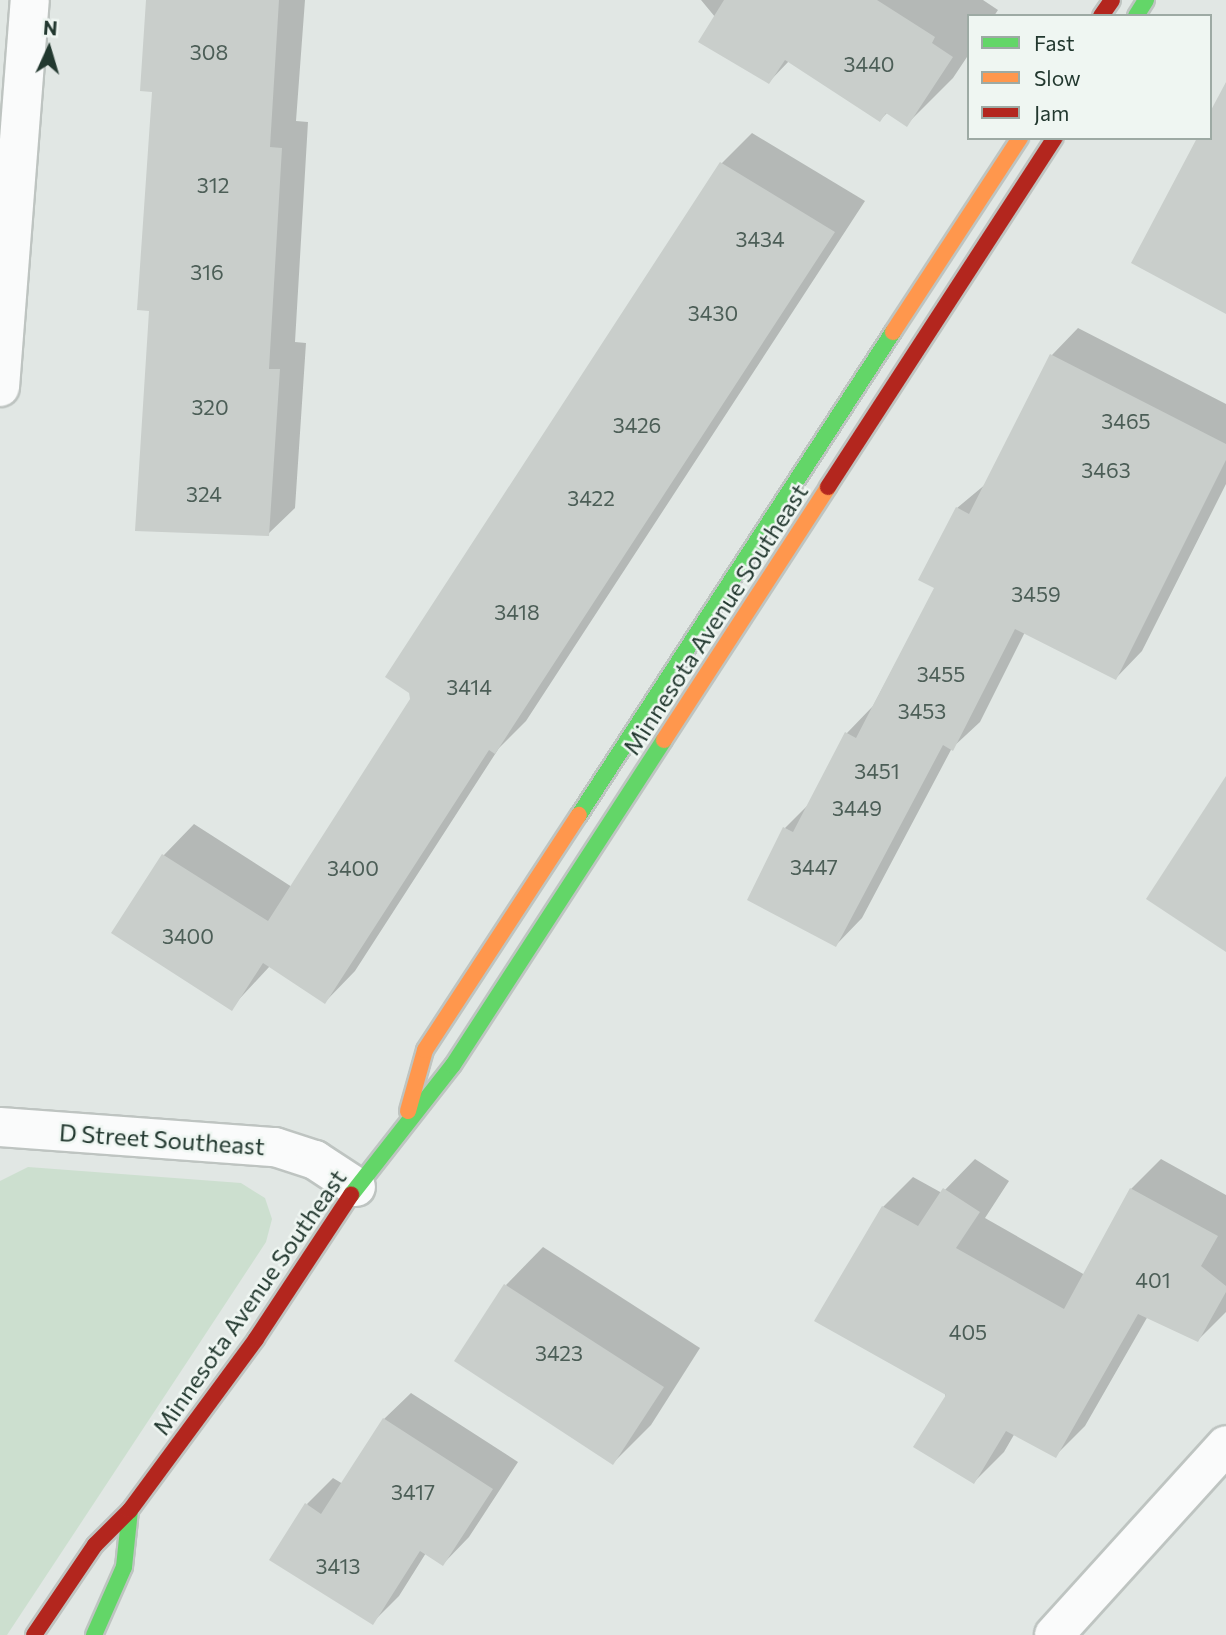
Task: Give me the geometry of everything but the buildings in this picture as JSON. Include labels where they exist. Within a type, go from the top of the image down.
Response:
[{"type":"main road","name":"Minnesota Avenue Southeast","points":[[406,1120],[425,1050],[1019,140]]},
{"type":"main road","name":"Minnesota Avenue Southeast","points":[[34,1635],[95,1545],[130,1510],[256,1339],[356,1187],[406,1120],[453,1065],[1054,140]]},
{"type":"main road","points":[[94,1635],[124,1567],[130,1510]]},
{"type":"street","points":[[0,387],[30,0]]},
{"type":"street","name":"D Street Southeast","points":[[0,1127],[275,1147],[315,1160],[356,1187]]},
{"type":"street","points":[[1054,1635],[1226,1445]]},
{"type":"green space","points":[[28,1167],[241,1183],[265,1198],[272,1219],[266,1242],[7,1635],[0,1635],[0,1181]]},
{"type":"traffic: fast","points":[[1137,14],[1146,0]]},
{"type":"traffic: fast","points":[[579,815],[893,332]]},
{"type":"traffic: fast","points":[[351,1195],[453,1065],[664,740]]},
{"type":"traffic: fast","points":[[94,1635],[124,1567],[130,1510]]},
{"type":"traffic: slow","points":[[893,332],[1019,140]]},
{"type":"traffic: slow","points":[[664,740],[828,487]]},
{"type":"traffic: slow","points":[[408,1111],[425,1050],[579,815]]},
{"type":"traffic: jam","points":[[1102,14],[1112,0]]},
{"type":"traffic: jam","points":[[828,487],[1054,140]]},
{"type":"traffic: jam","points":[[34,1635],[95,1545],[130,1510],[256,1339],[351,1195]]}]
